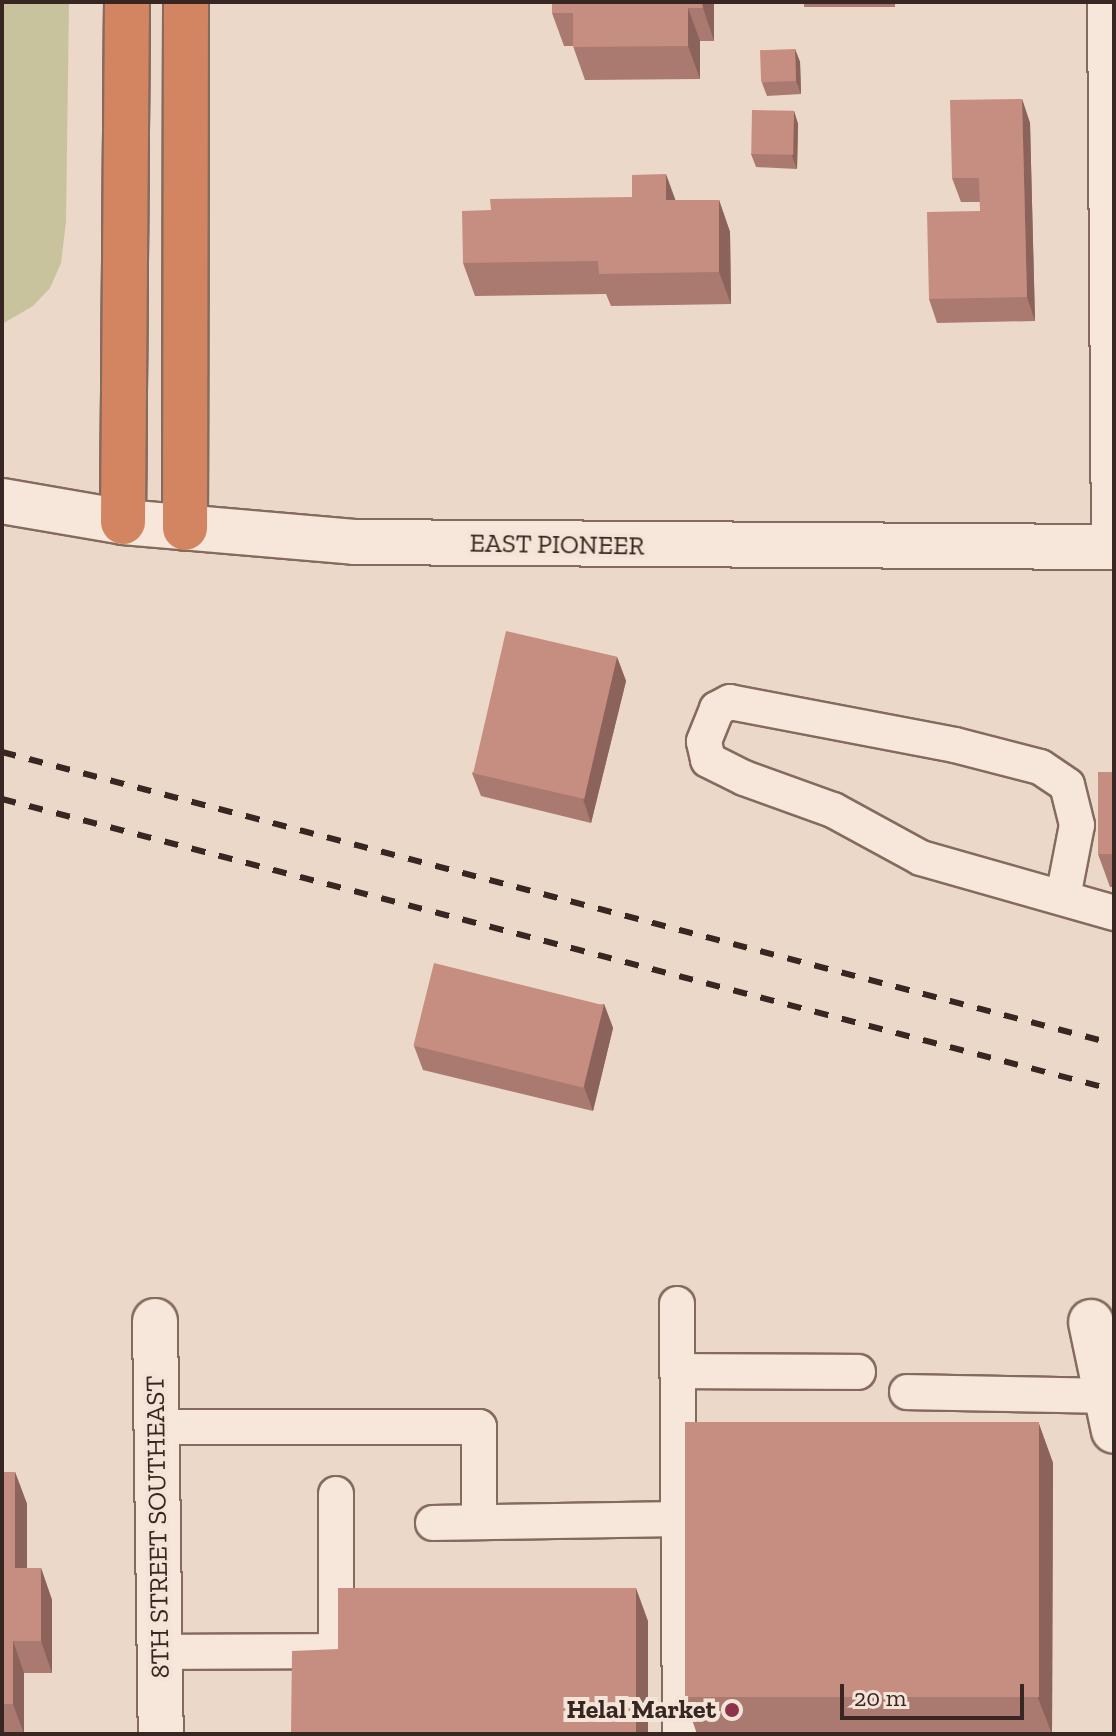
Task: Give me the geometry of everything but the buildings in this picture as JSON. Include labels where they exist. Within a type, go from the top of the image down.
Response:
[{"type":"highway","points":[[123,522],[127,2]]},
{"type":"highway","points":[[185,528],[186,2]]},
{"type":"main road","points":[[1110,2],[1114,547]]},
{"type":"main road","name":"EAST PIONEER","points":[[2,501],[123,522],[354,542],[1114,547]]},
{"type":"main road","name":"8TH STREET SOUTHEAST","points":[[155,1321],[161,1734]]},
{"type":"main road","points":[[1091,1322],[1110,1414]]},
{"type":"lane","points":[[1063,897],[1077,825],[1067,785],[1040,767],[955,745],[730,702],[717,709],[704,742],[708,760],[744,778],[833,810],[921,858],[1114,913]]},
{"type":"lane","points":[[677,1304],[680,1734]]},
{"type":"lane","points":[[678,1371],[858,1372]]},
{"type":"lane","points":[[907,1392],[1110,1414]]},
{"type":"lane","points":[[157,1427],[479,1427],[479,1522]]},
{"type":"lane","points":[[159,1652],[336,1651],[336,1494]]},
{"type":"lane","points":[[433,1523],[679,1519]]},
{"type":"shaded area","points":[[2,2],[69,2],[66,222],[61,263],[50,288],[33,306],[2,324]]},
{"type":"railway","points":[[2,752],[1114,1044]]},
{"type":"railway","points":[[2,799],[1114,1090]]},
{"type":"place","name":"Helal Market","points":[[732,1710]]}]
